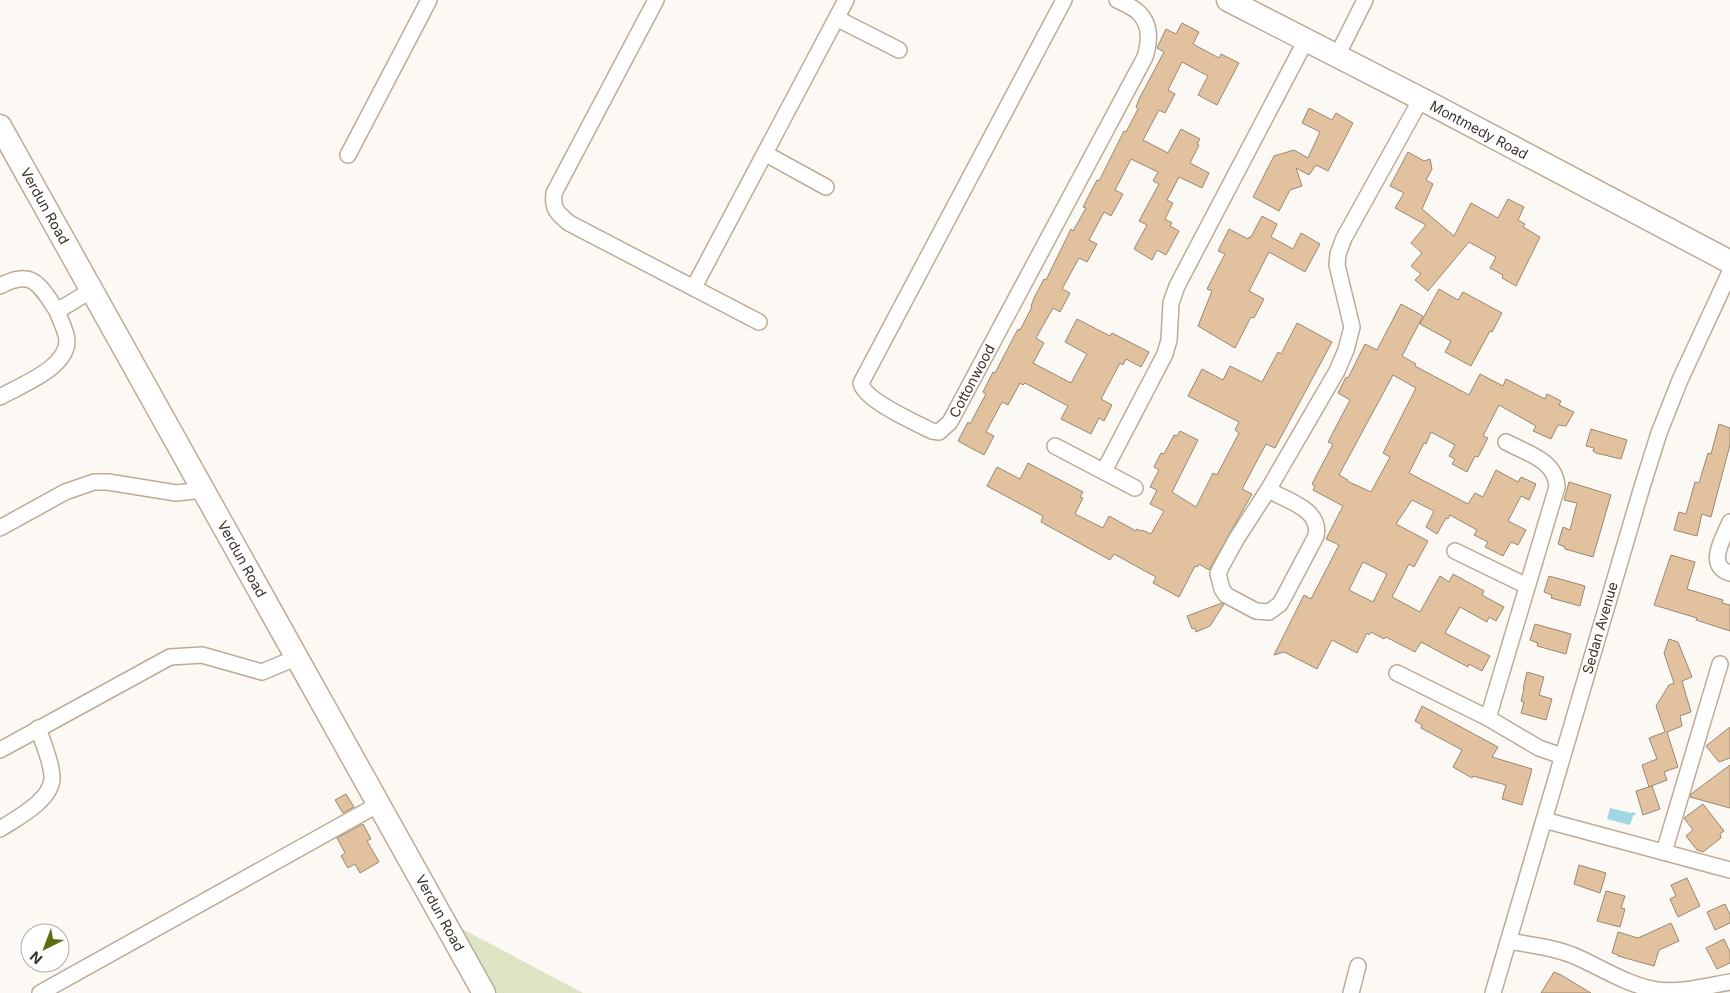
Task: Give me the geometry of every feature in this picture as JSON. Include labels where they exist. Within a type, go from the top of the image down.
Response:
[{"type":"street","points":[[348,155],[429,0]]},
{"type":"street","points":[[656,0],[554,193],[553,202],[555,209],[569,223],[759,322]]},
{"type":"street","points":[[694,287],[838,19],[846,0]]},
{"type":"street","name":"Cottonwood","points":[[1064,0],[861,383],[864,391],[873,399],[932,431],[939,432],[950,422],[1145,57],[1149,37],[1141,6],[1117,0]]},
{"type":"street","name":"Montmedy Road","points":[[1228,0],[1421,99],[1730,262]]},
{"type":"street","points":[[1337,56],[1365,0]]},
{"type":"street","points":[[838,19],[899,50]]},
{"type":"street","points":[[1104,471],[1165,354],[1169,340],[1171,303],[1177,286],[1306,40]]},
{"type":"street","points":[[1268,490],[1306,510],[1315,519],[1318,529],[1280,604],[1269,612],[1263,612],[1256,611],[1226,595],[1220,584],[1218,574],[1237,538],[1268,490],[1337,371],[1346,350],[1352,327],[1337,265],[1338,254],[1344,238],[1421,99]]},
{"type":"street","name":"Verdun Road","points":[[0,126],[484,993]]},
{"type":"street","points":[[766,154],[826,186]]},
{"type":"street","name":"Sedan Avenue","points":[[1493,993],[1659,433],[1680,380],[1730,272]]},
{"type":"street","points":[[0,286],[11,280],[21,278],[31,280],[40,285],[57,311],[67,339],[66,350],[52,367],[0,397]]},
{"type":"street","points":[[57,311],[92,290]]},
{"type":"street","points":[[1488,718],[1557,487],[1554,472],[1543,461],[1506,442]]},
{"type":"street","points":[[1055,446],[1134,488]]},
{"type":"street","points":[[0,528],[65,492],[94,482],[124,484],[176,493],[204,490]]},
{"type":"street","points":[[1730,522],[1717,559],[1720,568],[1724,572],[1730,573]]},
{"type":"street","points":[[1455,552],[1527,586]]},
{"type":"street","points":[[0,750],[170,657],[202,655],[262,672],[298,657]]},
{"type":"street","points":[[1664,852],[1720,664]]},
{"type":"street","points":[[1397,673],[1488,718],[1539,748],[1562,756]]},
{"type":"street","points":[[0,829],[42,801],[53,778],[38,728]]},
{"type":"street","points":[[40,993],[379,804]]},
{"type":"street","points":[[1544,820],[1730,870]]},
{"type":"street","points":[[1508,941],[1560,951],[1610,975],[1659,990],[1678,991],[1730,982]]},
{"type":"street","points":[[1351,993],[1358,966]]},
{"type":"green space","points":[[453,924],[583,993],[491,993]]},
{"type":"water","points":[[1610,808],[1636,814],[1633,816],[1630,825],[1607,819]]},
{"type":"building","points":[[1182,23],[1199,32],[1193,44],[1219,58],[1221,54],[1239,63],[1217,105],[1198,95],[1208,76],[1182,62],[1168,90],[1175,94],[1165,113],[1159,110],[1143,140],[1168,153],[1181,129],[1200,139],[1190,163],[1209,173],[1202,188],[1179,177],[1167,200],[1173,203],[1165,219],[1172,223],[1170,226],[1179,231],[1166,255],[1157,250],[1152,260],[1134,249],[1147,225],[1139,221],[1159,184],[1153,181],[1158,172],[1131,159],[1115,190],[1123,194],[1111,216],[1104,212],[1089,240],[1097,244],[1087,262],[1079,258],[1062,289],[1070,293],[1060,312],[1053,308],[1036,338],[1044,343],[1033,363],[1071,383],[1087,354],[1065,342],[1077,319],[1110,336],[1112,333],[1149,352],[1141,367],[1126,359],[1123,365],[1120,363],[1101,399],[1112,405],[1104,421],[1099,418],[1091,434],[1061,419],[1068,406],[1025,383],[1023,385],[1020,383],[1008,405],[1002,402],[986,432],[994,436],[984,455],[958,441],[968,422],[970,424],[986,394],[983,392],[993,372],[995,373],[1018,329],[1020,330],[1044,279],[1046,280],[1071,229],[1073,231],[1086,208],[1083,207],[1087,199],[1097,180],[1099,181],[1124,131],[1126,132],[1138,109],[1136,107],[1139,99],[1164,52],[1157,48],[1166,29],[1176,34]]},
{"type":"building","points":[[1309,108],[1332,120],[1336,113],[1353,123],[1328,171],[1316,165],[1309,175],[1296,168],[1302,186],[1290,190],[1279,211],[1253,197],[1274,156],[1294,150],[1308,158],[1320,132],[1302,123]]},
{"type":"building","points":[[1408,152],[1424,161],[1430,159],[1432,169],[1426,180],[1433,184],[1422,209],[1454,236],[1471,203],[1498,218],[1508,199],[1524,207],[1518,220],[1525,224],[1523,227],[1540,237],[1516,286],[1502,278],[1503,275],[1490,268],[1496,257],[1469,242],[1428,291],[1415,280],[1421,274],[1411,266],[1422,253],[1411,243],[1426,225],[1395,208],[1404,193],[1390,186]]},
{"type":"building","points":[[1262,216],[1277,224],[1271,237],[1293,249],[1301,233],[1320,244],[1305,272],[1269,252],[1249,291],[1264,299],[1254,318],[1251,317],[1235,348],[1198,326],[1212,291],[1207,289],[1225,254],[1218,251],[1229,229],[1248,239],[1251,237]]},
{"type":"building","points":[[1439,289],[1458,300],[1463,292],[1502,313],[1471,366],[1445,352],[1451,341],[1420,324]]},
{"type":"building","points":[[1401,304],[1423,316],[1402,356],[1416,364],[1415,366],[1469,395],[1480,374],[1503,386],[1506,379],[1545,399],[1547,394],[1561,401],[1559,405],[1574,412],[1566,426],[1558,425],[1551,439],[1533,431],[1536,426],[1499,405],[1483,436],[1488,438],[1478,457],[1475,456],[1467,472],[1452,464],[1455,459],[1449,456],[1455,445],[1431,432],[1409,473],[1468,504],[1475,493],[1483,497],[1496,470],[1518,482],[1521,477],[1536,484],[1529,500],[1521,496],[1508,521],[1526,530],[1518,545],[1511,542],[1503,556],[1485,547],[1488,542],[1474,535],[1477,530],[1450,515],[1448,519],[1446,518],[1437,534],[1426,527],[1434,511],[1412,500],[1396,524],[1428,541],[1414,567],[1409,564],[1392,597],[1420,612],[1440,576],[1449,582],[1453,574],[1484,591],[1482,595],[1504,607],[1496,621],[1489,617],[1487,622],[1460,607],[1445,633],[1490,656],[1482,671],[1469,664],[1468,667],[1421,642],[1415,652],[1386,637],[1384,639],[1371,632],[1369,635],[1367,633],[1357,653],[1332,640],[1317,669],[1284,652],[1274,655],[1304,595],[1311,599],[1339,545],[1326,539],[1343,506],[1313,490],[1315,486],[1312,484],[1333,444],[1328,442],[1350,400],[1338,393],[1346,377],[1348,378],[1365,344],[1377,350]],"holes":[[[1393,375],[1416,388],[1383,453],[1390,457],[1371,492],[1347,481],[1339,475]],[[1363,562],[1387,574],[1373,602],[1349,590]]]},
{"type":"building","points":[[1297,323],[1332,342],[1275,448],[1266,444],[1242,489],[1252,494],[1209,570],[1199,564],[1197,567],[1195,566],[1179,597],[1153,583],[1156,577],[1114,554],[1110,560],[1041,522],[1043,516],[987,486],[997,467],[1020,479],[1028,463],[1083,492],[1080,497],[1083,498],[1075,514],[1103,528],[1109,516],[1136,531],[1137,529],[1142,530],[1151,534],[1164,511],[1150,504],[1157,490],[1150,487],[1159,470],[1154,467],[1161,453],[1164,454],[1174,435],[1177,436],[1180,431],[1198,440],[1172,492],[1196,507],[1213,473],[1217,475],[1239,433],[1235,430],[1239,422],[1188,396],[1202,369],[1223,380],[1230,366],[1262,382],[1278,352],[1281,354]]},
{"type":"building","points":[[1719,424],[1730,428],[1730,445],[1711,517],[1702,514],[1697,536],[1674,530],[1679,512],[1686,514],[1695,482],[1699,483],[1708,453],[1711,454]]},
{"type":"building","points":[[1591,429],[1627,440],[1621,459],[1596,453],[1593,451],[1594,448],[1586,446]]},
{"type":"building","points":[[1569,482],[1611,495],[1593,557],[1565,549],[1565,547],[1558,544],[1563,527],[1570,530],[1577,503],[1564,500]]},
{"type":"building","points":[[1671,555],[1695,562],[1687,589],[1723,600],[1722,603],[1730,605],[1730,631],[1696,620],[1697,618],[1654,605]]},
{"type":"building","points":[[1549,576],[1585,586],[1580,606],[1551,598],[1552,595],[1544,592]]},
{"type":"building","points":[[1222,603],[1224,604],[1210,626],[1196,632],[1195,628],[1192,629],[1187,616]]},
{"type":"building","points":[[1535,624],[1571,634],[1566,654],[1537,646],[1538,643],[1530,640]]},
{"type":"building","points":[[1669,639],[1678,642],[1692,677],[1682,681],[1691,712],[1680,716],[1682,726],[1667,732],[1678,767],[1664,772],[1667,780],[1649,787],[1642,765],[1657,759],[1649,738],[1665,732],[1656,706],[1669,685],[1674,683],[1664,653]]},
{"type":"building","points":[[1527,672],[1544,677],[1539,695],[1552,699],[1546,720],[1521,713],[1524,702],[1521,701]]},
{"type":"building","points":[[1422,706],[1498,747],[1492,757],[1532,769],[1522,805],[1502,799],[1506,785],[1473,776],[1472,778],[1453,767],[1462,750],[1421,728],[1422,725],[1415,721]]},
{"type":"building","points":[[1730,727],[1730,758],[1719,762],[1706,746]]},
{"type":"building","points":[[1730,765],[1730,808],[1690,797],[1691,794]]},
{"type":"building","points":[[1652,786],[1660,809],[1643,815],[1636,791]]},
{"type":"building","points":[[346,794],[354,807],[343,813],[335,800]]},
{"type":"building","points":[[1703,804],[1724,831],[1720,834],[1721,838],[1703,852],[1697,850],[1686,836],[1693,830],[1684,818]]},
{"type":"building","points":[[363,824],[371,839],[367,841],[379,862],[360,873],[355,864],[348,868],[341,856],[345,853],[337,838]]},
{"type":"building","points":[[1579,865],[1606,873],[1600,893],[1574,884]]},
{"type":"building","points":[[1687,878],[1700,906],[1678,917],[1670,899],[1676,896],[1671,885]]},
{"type":"building","points":[[1606,891],[1625,896],[1621,908],[1625,909],[1620,927],[1597,921]]},
{"type":"building","points":[[1725,904],[1730,915],[1730,923],[1715,930],[1707,912]]},
{"type":"building","points":[[1671,923],[1679,941],[1659,950],[1654,966],[1612,953],[1618,932],[1638,938]]},
{"type":"building","points":[[1724,939],[1730,952],[1730,963],[1717,969],[1706,948]]},
{"type":"building","points":[[1554,972],[1561,975],[1591,993],[1541,993]]}]
